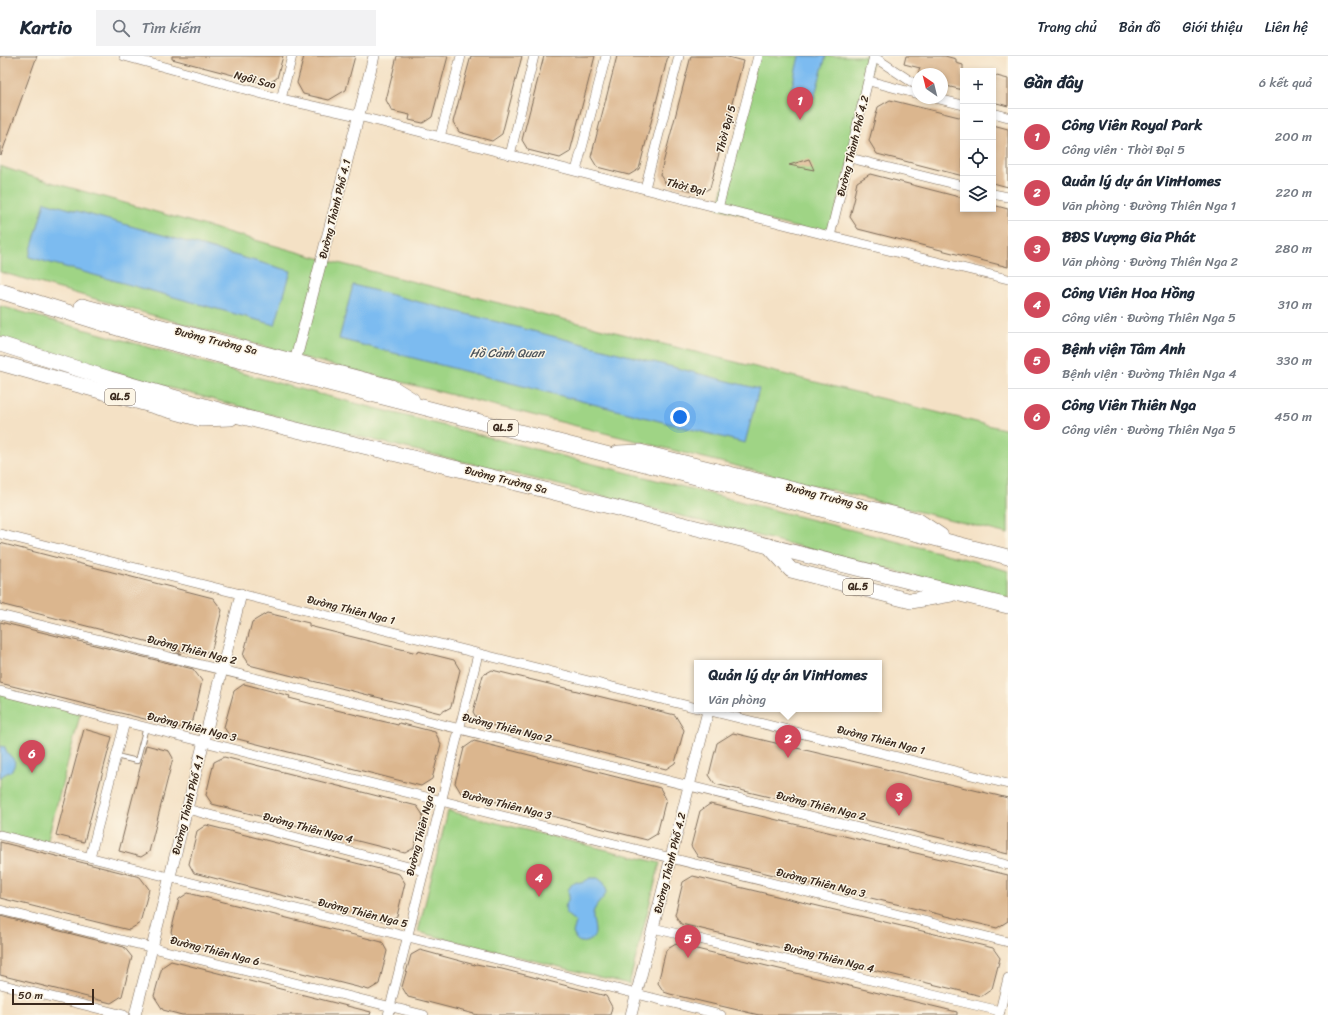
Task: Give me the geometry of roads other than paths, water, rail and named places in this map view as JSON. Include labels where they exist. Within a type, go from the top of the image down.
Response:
[{"type":"highway","name":"Đường Trường Sa","points":[[0,281],[103,312],[390,387],[429,409]]},
{"type":"highway","name":"Đường Trường Sa","points":[[0,291],[137,334],[1008,557]]},
{"type":"highway","name":"Đường Trường Sa","points":[[0,344],[110,379],[242,417],[529,486],[1008,606]]},
{"type":"highway","name":"Đường Trường Sa","points":[[0,363],[201,420],[242,417]]},
{"type":"street","name":"Ngôi Sao","points":[[124,56],[139,58],[281,99],[358,116]]},
{"type":"street","points":[[281,99],[292,56]]},
{"type":"street","name":"Đường Thành Phố 4.1","points":[[295,362],[374,56]]},
{"type":"street","points":[[440,137],[461,56]]},
{"type":"street","points":[[510,155],[534,56]]},
{"type":"street","points":[[576,171],[606,56]]},
{"type":"street","points":[[645,188],[678,56]]},
{"type":"street","name":"Thời Đại 5","points":[[718,208],[758,56]]},
{"type":"street","points":[[874,56],[912,82]]},
{"type":"street","name":"Đường Thành Phố 4.2","points":[[830,236],[874,56]]},
{"type":"street","points":[[869,81],[912,92]]},
{"type":"street","points":[[948,101],[960,104]]},
{"type":"street","points":[[996,114],[1008,117]]},
{"type":"street","name":"Thời Đại","points":[[358,116],[645,188],[718,208],[1008,279]]},
{"type":"street","points":[[850,158],[960,185]]},
{"type":"street","points":[[996,195],[1008,197]]},
{"type":"street","name":"Đường Thiên Nga 1","points":[[0,534],[694,707]]},
{"type":"street","name":"Đường Thành Phố 4.1","points":[[135,1015],[241,594]]},
{"type":"street","name":"Đường Thiên Nga 2","points":[[0,615],[1008,865]]},
{"type":"street","name":"Đường Thiên Nga 8","points":[[389,1011],[478,654]]},
{"type":"street","name":"Đường Thiên Nga 3","points":[[0,691],[1008,942]]},
{"type":"street","name":"Đường Thành Phố 4.2","points":[[631,1015],[689,786],[701,712]]},
{"type":"street","name":"Đường Thiên Nga 1","points":[[714,712],[1008,784]]},
{"type":"street","points":[[90,857],[125,722]]},
{"type":"street","name":"Đường Thiên Nga 4","points":[[187,809],[424,871]]},
{"type":"street","name":"Đường Thiên Nga 5","points":[[0,835],[721,1015]]},
{"type":"street","name":"Đường Thiên Nga 6","points":[[0,910],[152,948],[389,1011],[424,1015]]},
{"type":"street","name":"Đường Thiên Nga 4","points":[[653,928],[999,1013]]},
{"type":"street","points":[[999,1013],[1008,978]]},
{"type":"street","points":[[0,984],[124,1015]]},
{"type":"lane","points":[[116,756],[137,761],[146,727]]},
{"type":"water","points":[[799,56],[826,56],[814,98],[811,97],[805,102],[798,101],[794,97],[795,92],[791,91]]},
{"type":"water","points":[[45,202],[291,271],[275,325],[29,257]]},
{"type":"water","name":"Hồ Cảnh Quan","points":[[353,285],[759,389],[745,443],[339,339]]},
{"type":"water","points":[[0,746],[5,747],[15,762],[13,769],[0,778]]},
{"type":"water","points":[[590,878],[598,878],[604,883],[607,891],[594,910],[593,916],[595,932],[593,938],[588,942],[582,942],[576,939],[573,933],[576,922],[566,914],[565,907],[569,897],[568,890],[572,884],[577,882],[582,883]]},
{"type":"place","name":"Công Viên Royal Park","points":[[800,120]]},
{"type":"place","name":"Quản lý dự án VinHomes","points":[[788,758]]},
{"type":"place","name":"Công Viên Thiên Nga","points":[[32,773]]},
{"type":"place","name":"BĐS Vượng Gia Phát","points":[[899,816]]},
{"type":"place","name":"Công Viên Hoa Hồng","points":[[539,897]]},
{"type":"place","name":"Bệnh viện Tâm Anh","points":[[688,958]]}]
